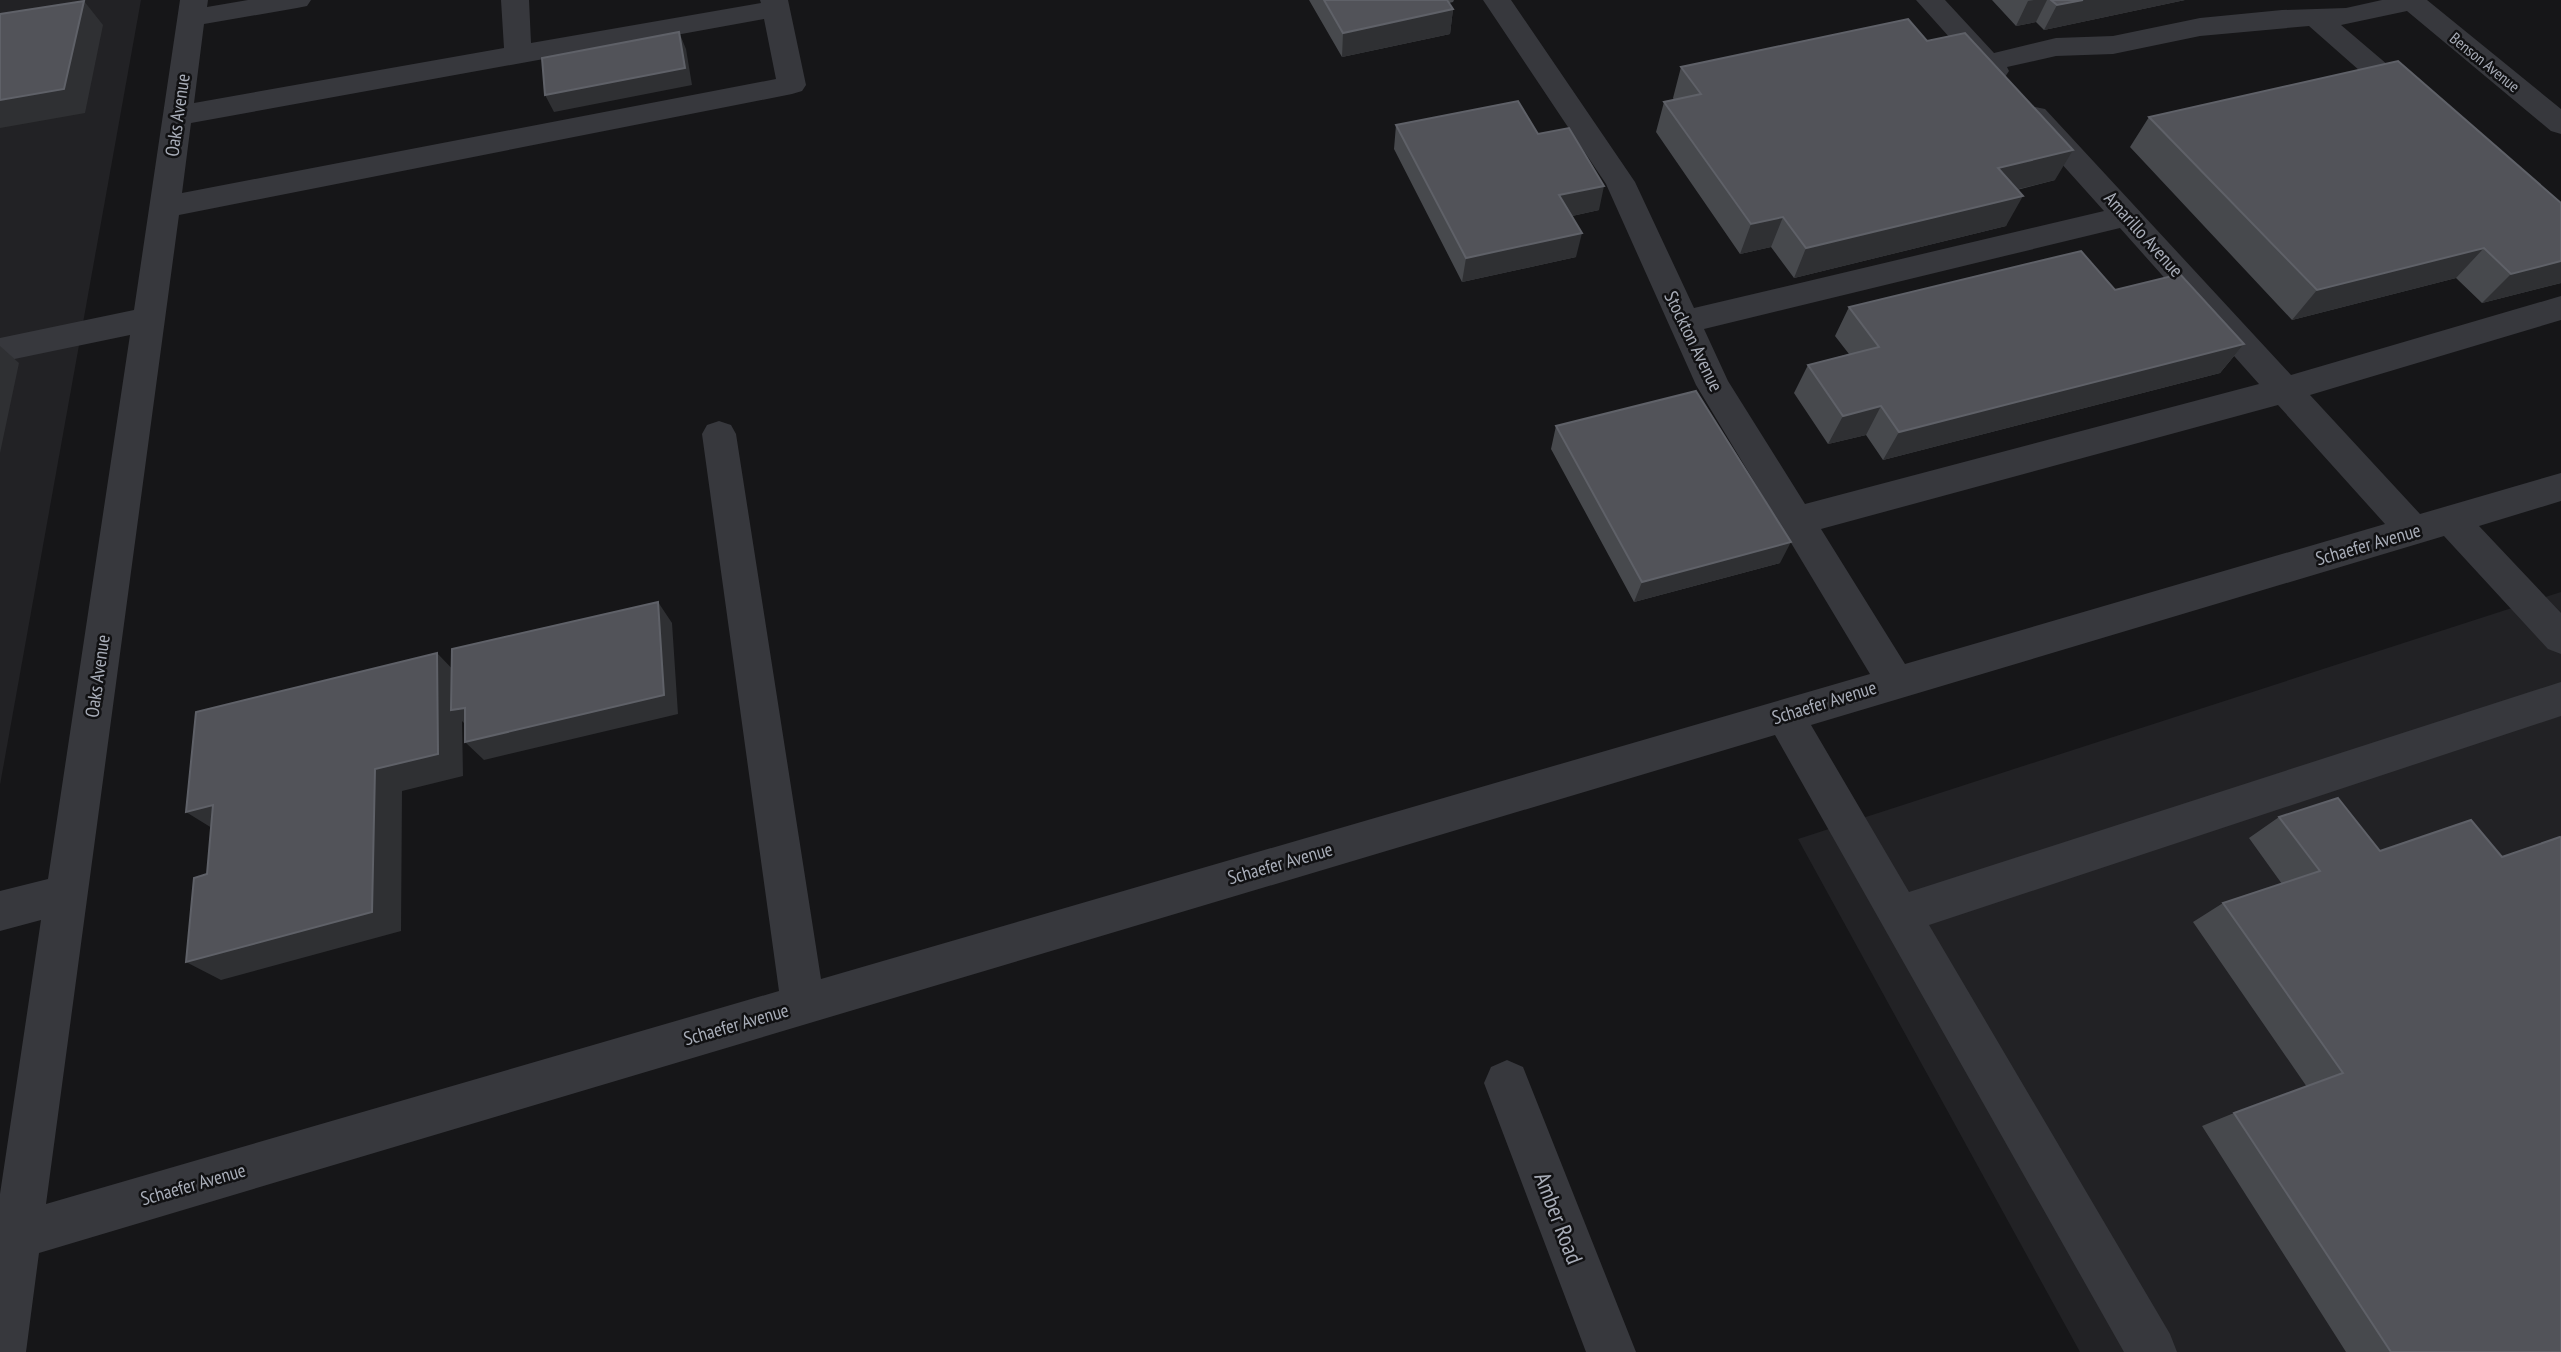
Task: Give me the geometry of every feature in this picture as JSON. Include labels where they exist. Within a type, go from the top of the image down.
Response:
[{"type":"street","points":[[193,9],[297,0]]},
{"type":"street","points":[[515,0],[518,54]]},
{"type":"street","name":"Stockton Avenue","points":[[1497,0],[1620,182],[1713,385],[1895,681]]},
{"type":"street","name":"Amarillo Avenue","points":[[1930,0],[2285,390],[2432,525],[2561,638]]},
{"type":"street","points":[[1988,63],[2056,47],[2113,45],[2200,27],[2283,18],[2318,19],[2346,16],[2411,1]]},
{"type":"street","name":"Benson Avenue","points":[[2411,1],[2561,124]]},
{"type":"street","points":[[164,207],[792,85],[775,5],[177,116]]},
{"type":"street","name":"Oaks Avenue","points":[[1,1352],[9,1238],[66,894],[193,9]]},
{"type":"street","points":[[2318,19],[2430,117]]},
{"type":"street","points":[[1684,322],[2127,216]]},
{"type":"street","points":[[1797,521],[2285,390],[2561,308]]},
{"type":"street","points":[[0,350],[148,319]]},
{"type":"street","points":[[719,434],[803,1004]]},
{"type":"street","name":"Schaefer Avenue","points":[[9,1238],[2561,487]]},
{"type":"street","points":[[1900,915],[2561,699]]},
{"type":"street","points":[[1784,714],[2152,1352]]},
{"type":"street","points":[[0,911],[66,894]]},
{"type":"street","name":"Amber Road","points":[[1507,1083],[1611,1352]]},
{"type":"shaded area","points":[[0,0],[141,0],[0,785]]},
{"type":"shaded area","points":[[2561,592],[2561,1352],[2080,1352],[1798,839]]},
{"type":"building","points":[[1324,0],[1447,0],[1453,9],[1343,33]]},
{"type":"building","points":[[2051,0],[2083,0],[2057,5]]},
{"type":"building","points":[[84,1],[64,89],[0,100],[0,14]]},
{"type":"building","points":[[1908,19],[1927,41],[1965,33],[2073,150],[1998,168],[2023,196],[1806,248],[1783,217],[1751,224],[1664,102],[1701,94],[1681,67]]},
{"type":"building","points":[[679,32],[685,68],[545,95],[542,58]]},
{"type":"building","points":[[2398,61],[2561,203],[2561,261],[2511,274],[2484,248],[2317,290],[2149,117]]},
{"type":"building","points":[[1518,101],[1538,134],[1569,128],[1604,186],[1559,195],[1582,233],[1466,258],[1396,125]]},
{"type":"building","points":[[2081,251],[2115,290],[2180,274],[2244,344],[1899,432],[1881,406],[1843,416],[1808,365],[1879,347],[1849,307]]},
{"type":"building","points":[[1696,391],[1791,542],[1642,582],[1556,426]]},
{"type":"building","points":[[658,602],[664,695],[465,742],[465,708],[451,710],[452,649]]},
{"type":"building","points":[[437,653],[438,754],[375,769],[372,912],[186,962],[194,878],[207,874],[213,805],[186,812],[196,712]]},
{"type":"building","points":[[2338,798],[2380,851],[2471,820],[2502,857],[2561,838],[2561,1352],[2391,1352],[2234,1113],[2343,1073],[2223,903],[2320,871],[2279,817]]}]
